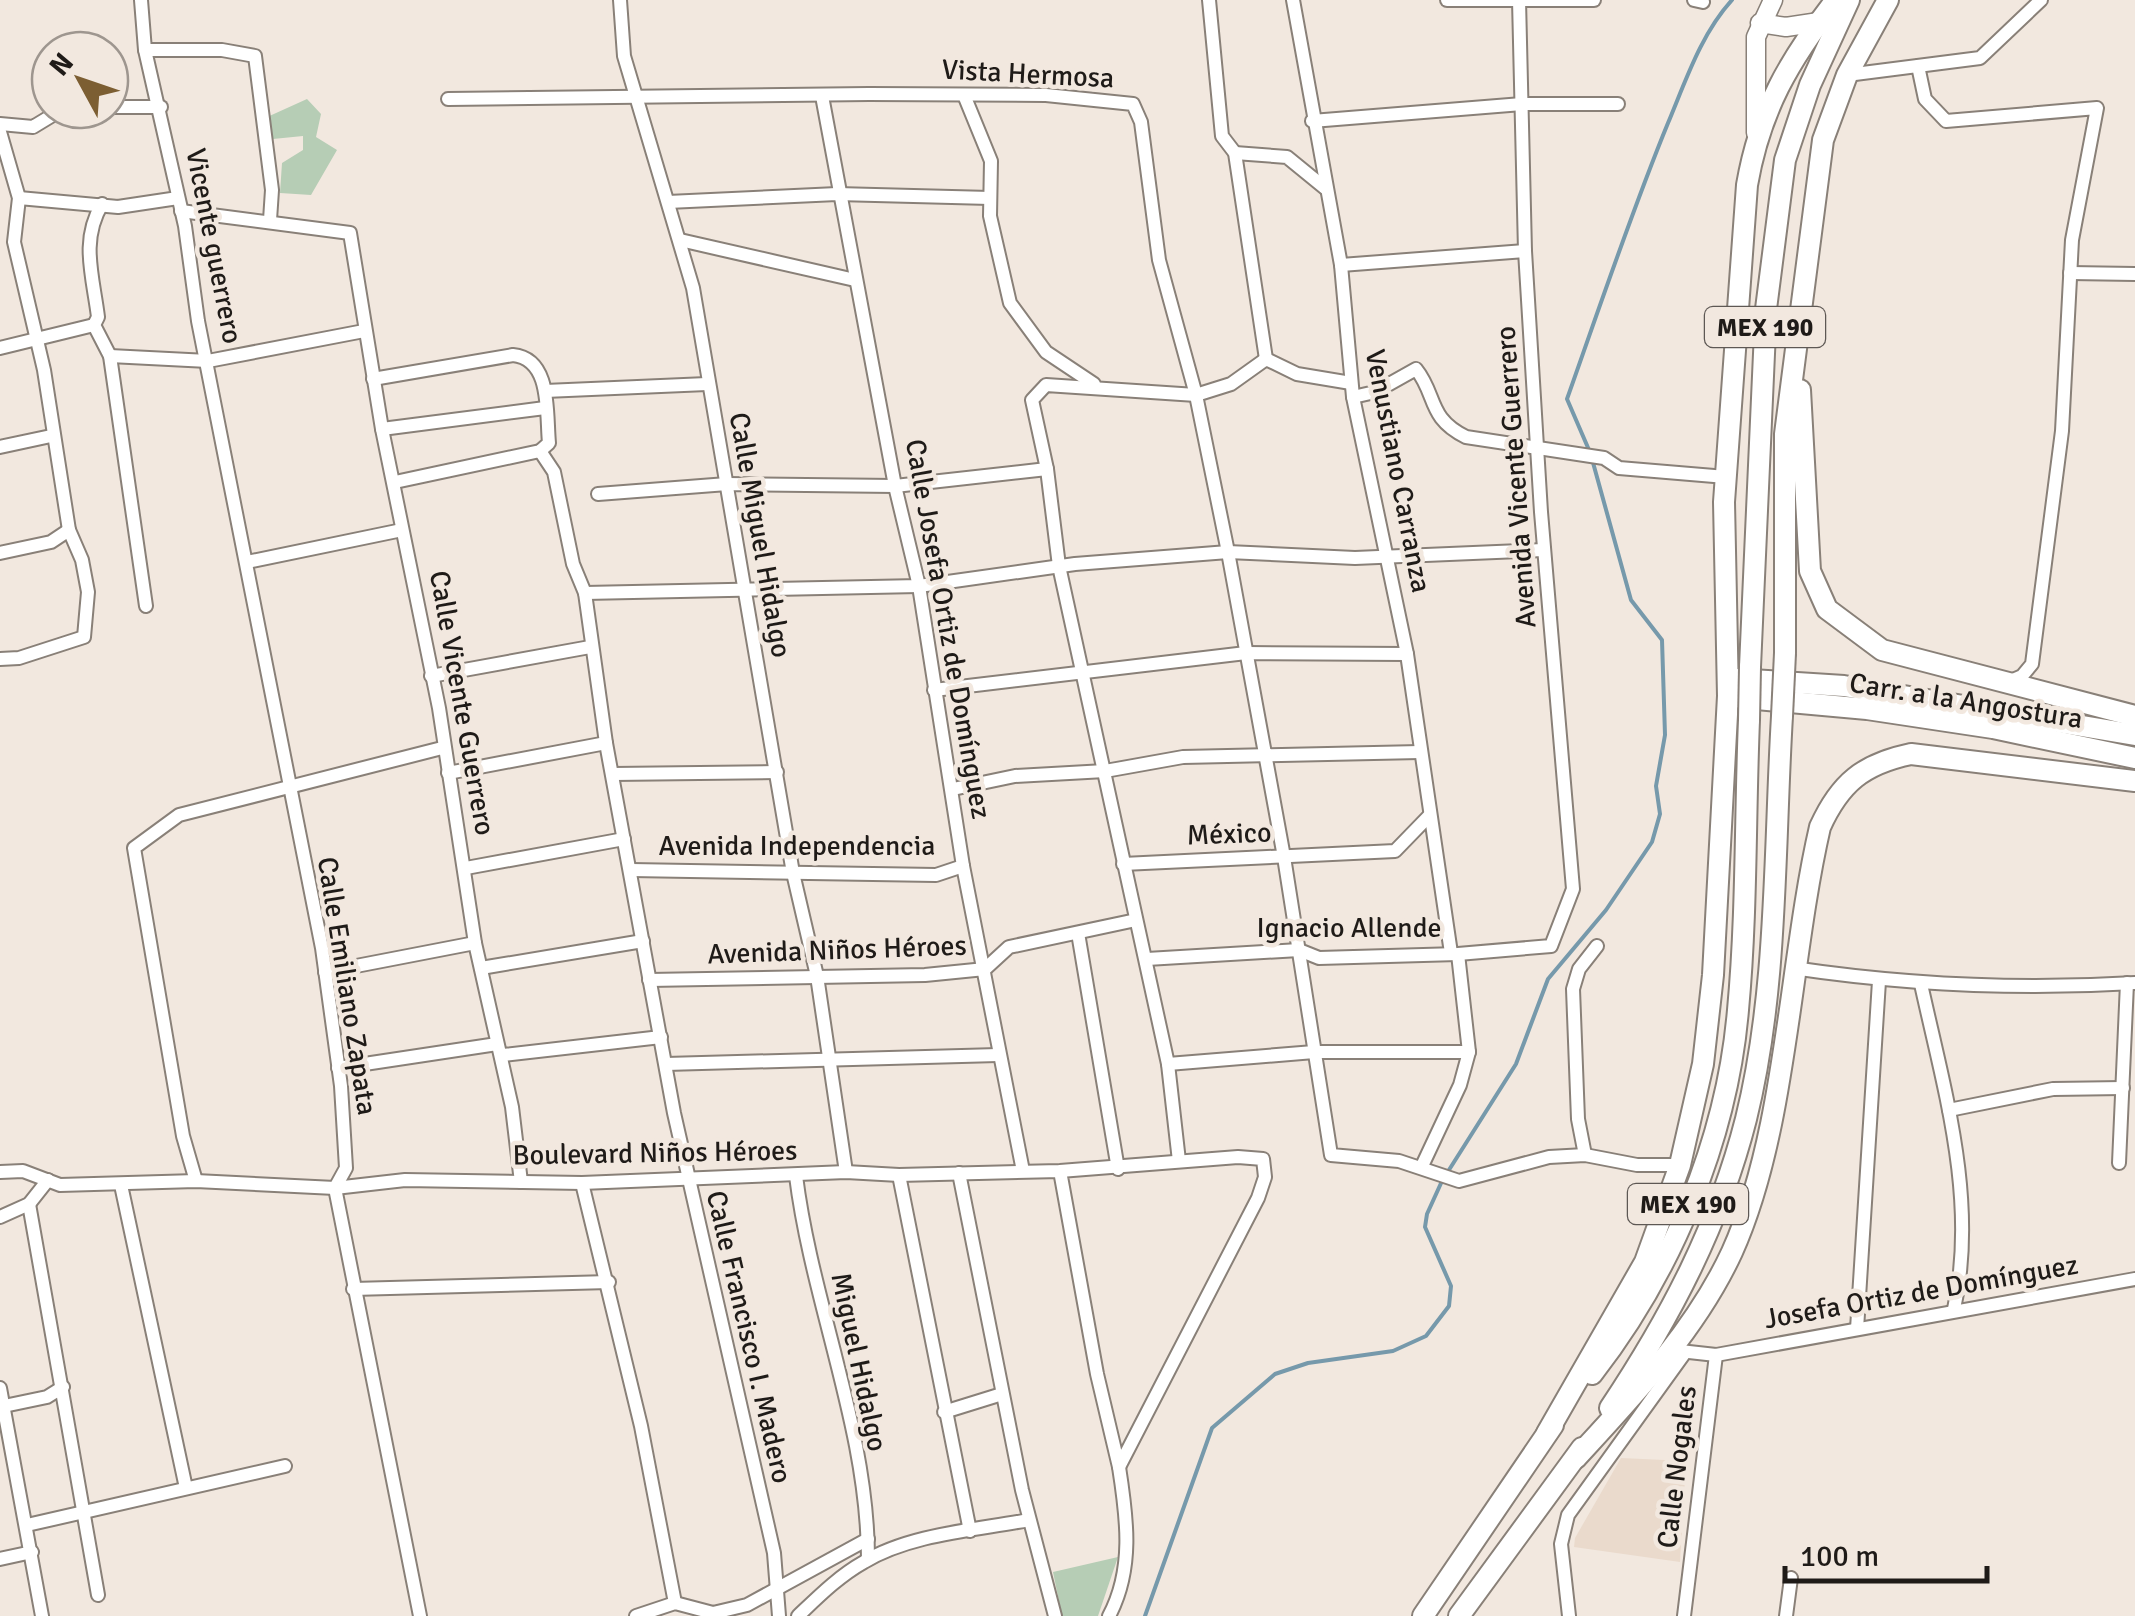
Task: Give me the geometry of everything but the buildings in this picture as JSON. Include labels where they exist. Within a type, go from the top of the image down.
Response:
[{"type":"main road","points":[[1547,1432],[1645,1262],[1680,1165],[1710,1017],[1729,688],[1726,477],[1734,314],[1756,133],[1775,90],[1836,0]]},
{"type":"main road","name":"MEX 190","points":[[1423,1616],[1547,1432],[1629,1327],[1657,1278],[1702,1170],[1718,1112],[1738,1011],[1766,309],[1785,160],[1810,85],[1849,0]]},
{"type":"main road","name":"MEX 190","points":[[1460,1616],[1576,1458],[1660,1332],[1688,1278],[1746,1119],[1764,1018],[1782,716],[1785,434],[1823,140],[1848,75],[1888,0]]},
{"type":"main road","points":[[1797,349],[1810,570],[1827,610],[1882,650],[2135,716]]},
{"type":"main road","name":"Carr. a la Angostura","points":[[1729,688],[1844,686],[2135,735]]},
{"type":"main road","name":"Carr. a la Angostura","points":[[1729,688],[1804,707],[1867,709],[1993,728],[2135,758]]},
{"type":"main road","points":[[1576,1458],[1677,1352],[1732,1252],[1761,1169],[1793,968],[1820,828],[1831,803],[1864,768],[1910,754],[2135,781]]},
{"type":"street","name":"Vicente guerrero","points":[[141,0],[145,50],[161,107],[208,361],[364,331]]},
{"type":"street","name":"Calle Miguel Hidalgo","points":[[620,0],[621,40],[635,97],[693,288],[793,873],[817,976],[846,1172]]},
{"type":"street","points":[[1209,0],[1222,136],[1235,153],[1266,359]]},
{"type":"street","name":"Venustiano Carranza","points":[[1293,0],[1341,265],[1352,390],[1390,556],[1469,1052]]},
{"type":"street","points":[[1447,0],[1594,0]]},
{"type":"street","points":[[1756,133],[1753,86],[1760,23],[1772,0]]},
{"type":"street","points":[[1848,75],[1980,58],[2041,0]]},
{"type":"street","name":"Avenida Vicente Guerrero","points":[[1519,1],[1525,251],[1544,550],[1573,889],[1551,946]]},
{"type":"street","points":[[1760,23],[1786,27],[1819,22]]},
{"type":"street","points":[[19,198],[118,207],[180,204],[270,220],[272,190],[255,56],[222,50],[145,50]]},
{"type":"street","points":[[1918,66],[1925,99],[1946,121],[2097,108],[2072,240],[2062,430],[2032,664],[2036,683],[2048,694]]},
{"type":"street","points":[[964,94],[990,160],[990,198],[1010,303],[1046,352],[1096,385]]},
{"type":"street","name":"Vista Hermosa","points":[[635,97],[1046,95],[1133,104],[1142,122],[1160,260],[1196,396]]},
{"type":"street","name":"Calle Josefa Ortiz de Domínguez","points":[[822,96],[895,486],[919,586],[954,789],[963,866],[1022,1171]]},
{"type":"street","points":[[448,99],[635,97]]},
{"type":"street","points":[[1312,121],[1522,104],[1618,104]]},
{"type":"street","points":[[130,107],[161,107]]},
{"type":"street","points":[[0,124],[30,126]]},
{"type":"street","points":[[0,132],[19,198],[7,244],[36,342],[69,530],[82,560],[88,592],[84,637],[19,658],[0,659]]},
{"type":"street","points":[[1296,161],[1318,143]]},
{"type":"street","points":[[1235,153],[1270,152],[1296,161],[1326,188]]},
{"type":"street","points":[[668,202],[838,194],[990,198]]},
{"type":"street","points":[[0,348],[94,325],[98,317],[87,247],[90,225],[102,204]]},
{"type":"street","name":"Calle Vicente Guerrero","points":[[270,220],[350,232],[364,331],[466,868],[475,943],[500,1049],[521,1182]]},
{"type":"street","points":[[680,240],[855,280]]},
{"type":"street","points":[[1341,265],[1525,251]]},
{"type":"street","points":[[2070,273],[2135,274]]},
{"type":"street","points":[[94,325],[110,356],[146,606]]},
{"type":"street","points":[[373,379],[513,355],[528,356],[536,364],[545,391],[545,447],[554,472],[566,536],[585,593],[743,586],[919,586],[1059,566],[1228,552],[1390,556],[1544,550]]},
{"type":"street","points":[[110,356],[208,361]]},
{"type":"street","points":[[1266,359],[1297,374],[1352,390],[1375,392],[1416,369],[1430,403],[1452,430],[1466,436],[1604,458],[1619,468],[1726,477]]},
{"type":"street","points":[[1179,1161],[1168,1064],[1059,566],[1047,468],[1032,400],[1046,385],[1096,385],[1196,396],[1231,384],[1266,359]]},
{"type":"street","name":"Calle Emiliano Zapata","points":[[208,361],[325,972],[346,1168],[335,1188],[420,1616]]},
{"type":"street","points":[[545,391],[707,384]]},
{"type":"street","points":[[1196,396],[1284,857],[1332,1155],[1422,1166],[1459,1181],[1549,1157],[1585,1155],[1637,1165],[1680,1165]]},
{"type":"street","points":[[382,430],[545,408]]},
{"type":"street","points":[[0,448],[51,436]]},
{"type":"street","points":[[395,482],[545,447]]},
{"type":"street","points":[[598,494],[727,484],[895,486],[1047,468]]},
{"type":"street","points":[[0,553],[51,542],[69,530]]},
{"type":"street","points":[[248,562],[402,530]]},
{"type":"street","name":"Calle Francisco I. Madero","points":[[585,593],[590,648],[649,980],[687,1180],[774,1553],[778,1616]]},
{"type":"street","points":[[431,676],[590,648]]},
{"type":"street","points":[[934,690],[1246,653],[1407,654]]},
{"type":"street","points":[[2004,684],[2022,676],[2032,664]]},
{"type":"street","points":[[448,773],[606,743]]},
{"type":"street","points":[[196,1182],[183,1136],[134,848],[180,815],[442,748]]},
{"type":"street","points":[[954,789],[1015,776],[1104,770],[1183,757],[1420,752]]},
{"type":"street","points":[[613,774],[776,772]]},
{"type":"street","name":"México","points":[[1123,864],[1395,851],[1429,816]]},
{"type":"street","points":[[466,868],[624,838]]},
{"type":"street","name":"Avenida Independencia","points":[[630,870],[936,875],[963,866]]},
{"type":"street","name":"Avenida Niños Héroes","points":[[649,980],[925,975],[985,969],[1009,947],[1040,937],[1078,934],[1136,920]]},
{"type":"street","points":[[1078,934],[1118,1169]]},
{"type":"street","points":[[480,968],[643,941]]},
{"type":"street","points":[[325,972],[475,943]]},
{"type":"street","name":"Ignacio Allende","points":[[1147,959],[1299,950],[1319,958],[1455,954],[1551,946]]},
{"type":"street","points":[[1585,1155],[1578,1119],[1572,989],[1579,969],[1597,946]]},
{"type":"street","points":[[1793,968],[1921,984],[2014,988],[2131,983],[2119,1163]]},
{"type":"street","points":[[1856,1329],[1879,980]]},
{"type":"street","points":[[1921,984],[1949,1110],[1964,1254],[1954,1309]]},
{"type":"street","points":[[338,1068],[500,1049],[661,1037]]},
{"type":"street","points":[[1168,1064],[1314,1052],[1469,1052],[1460,1084],[1422,1166]]},
{"type":"street","points":[[666,1064],[998,1055]]},
{"type":"street","points":[[1949,1110],[2053,1089],[2123,1088]]},
{"type":"street","name":"Boulevard Niños Héroes","points":[[0,1172],[23,1171],[60,1185],[196,1182],[335,1188],[406,1180],[582,1183],[846,1172],[1060,1172],[1238,1156],[1263,1160],[1258,1198],[1119,1466]]},
{"type":"street","points":[[1060,1172],[1128,1524],[1121,1594],[1109,1616]]},
{"type":"street","points":[[959,1173],[1028,1520],[1056,1616]]},
{"type":"street","points":[[899,1175],[970,1532]]},
{"type":"street","name":"Miguel Hidalgo","points":[[796,1176],[850,1424],[868,1559]]},
{"type":"street","points":[[0,1218],[28,1204],[48,1180]]},
{"type":"street","points":[[582,1183],[609,1282],[674,1603]]},
{"type":"street","points":[[122,1184],[186,1488]]},
{"type":"street","points":[[28,1204],[86,1510],[98,1595]]},
{"type":"street","name":"Josefa Ortiz de Domínguez","points":[[1716,1355],[2135,1279]]},
{"type":"street","points":[[353,1289],[609,1282]]},
{"type":"street","points":[[1569,1616],[1561,1544],[1568,1516],[1677,1352]]},
{"type":"street","name":"Calle Nogales","points":[[1677,1352],[1716,1355],[1684,1616]]},
{"type":"street","points":[[4,1406],[47,1397],[63,1386]]},
{"type":"street","points":[[0,1388],[6,1450],[27,1525],[42,1616]]},
{"type":"street","points":[[944,1412],[1002,1394]]},
{"type":"street","points":[[27,1525],[285,1466]]},
{"type":"street","points":[[798,1616],[840,1577],[868,1559],[1028,1520]]},
{"type":"street","points":[[636,1616],[674,1603],[713,1612],[747,1605],[868,1538]]},
{"type":"street","points":[[0,1559],[32,1552]]},
{"type":"street","points":[[1786,1616],[1791,1578]]},
{"type":"shaded area","points":[[1621,1458],[1686,1461],[1680,1562],[1574,1547],[1575,1538]]},
{"type":"green space","points":[[307,99],[321,114],[316,137],[337,150],[311,195],[280,193],[282,163],[303,150],[303,136],[273,139],[265,118]]},
{"type":"green space","points":[[1118,1557],[1098,1616],[1062,1616],[1053,1572]]},
{"type":"waterway","points":[[1589,450],[1567,399],[1681,90],[1703,43],[1732,0]]},
{"type":"waterway","points":[[1145,1616],[1212,1428],[1275,1374],[1308,1363],[1393,1351],[1426,1336],[1449,1306],[1451,1286],[1425,1227],[1427,1214],[1442,1181],[1516,1064],[1548,979],[1606,910],[1652,842],[1660,814],[1656,786],[1665,735],[1662,640],[1631,600],[1592,459]]}]
